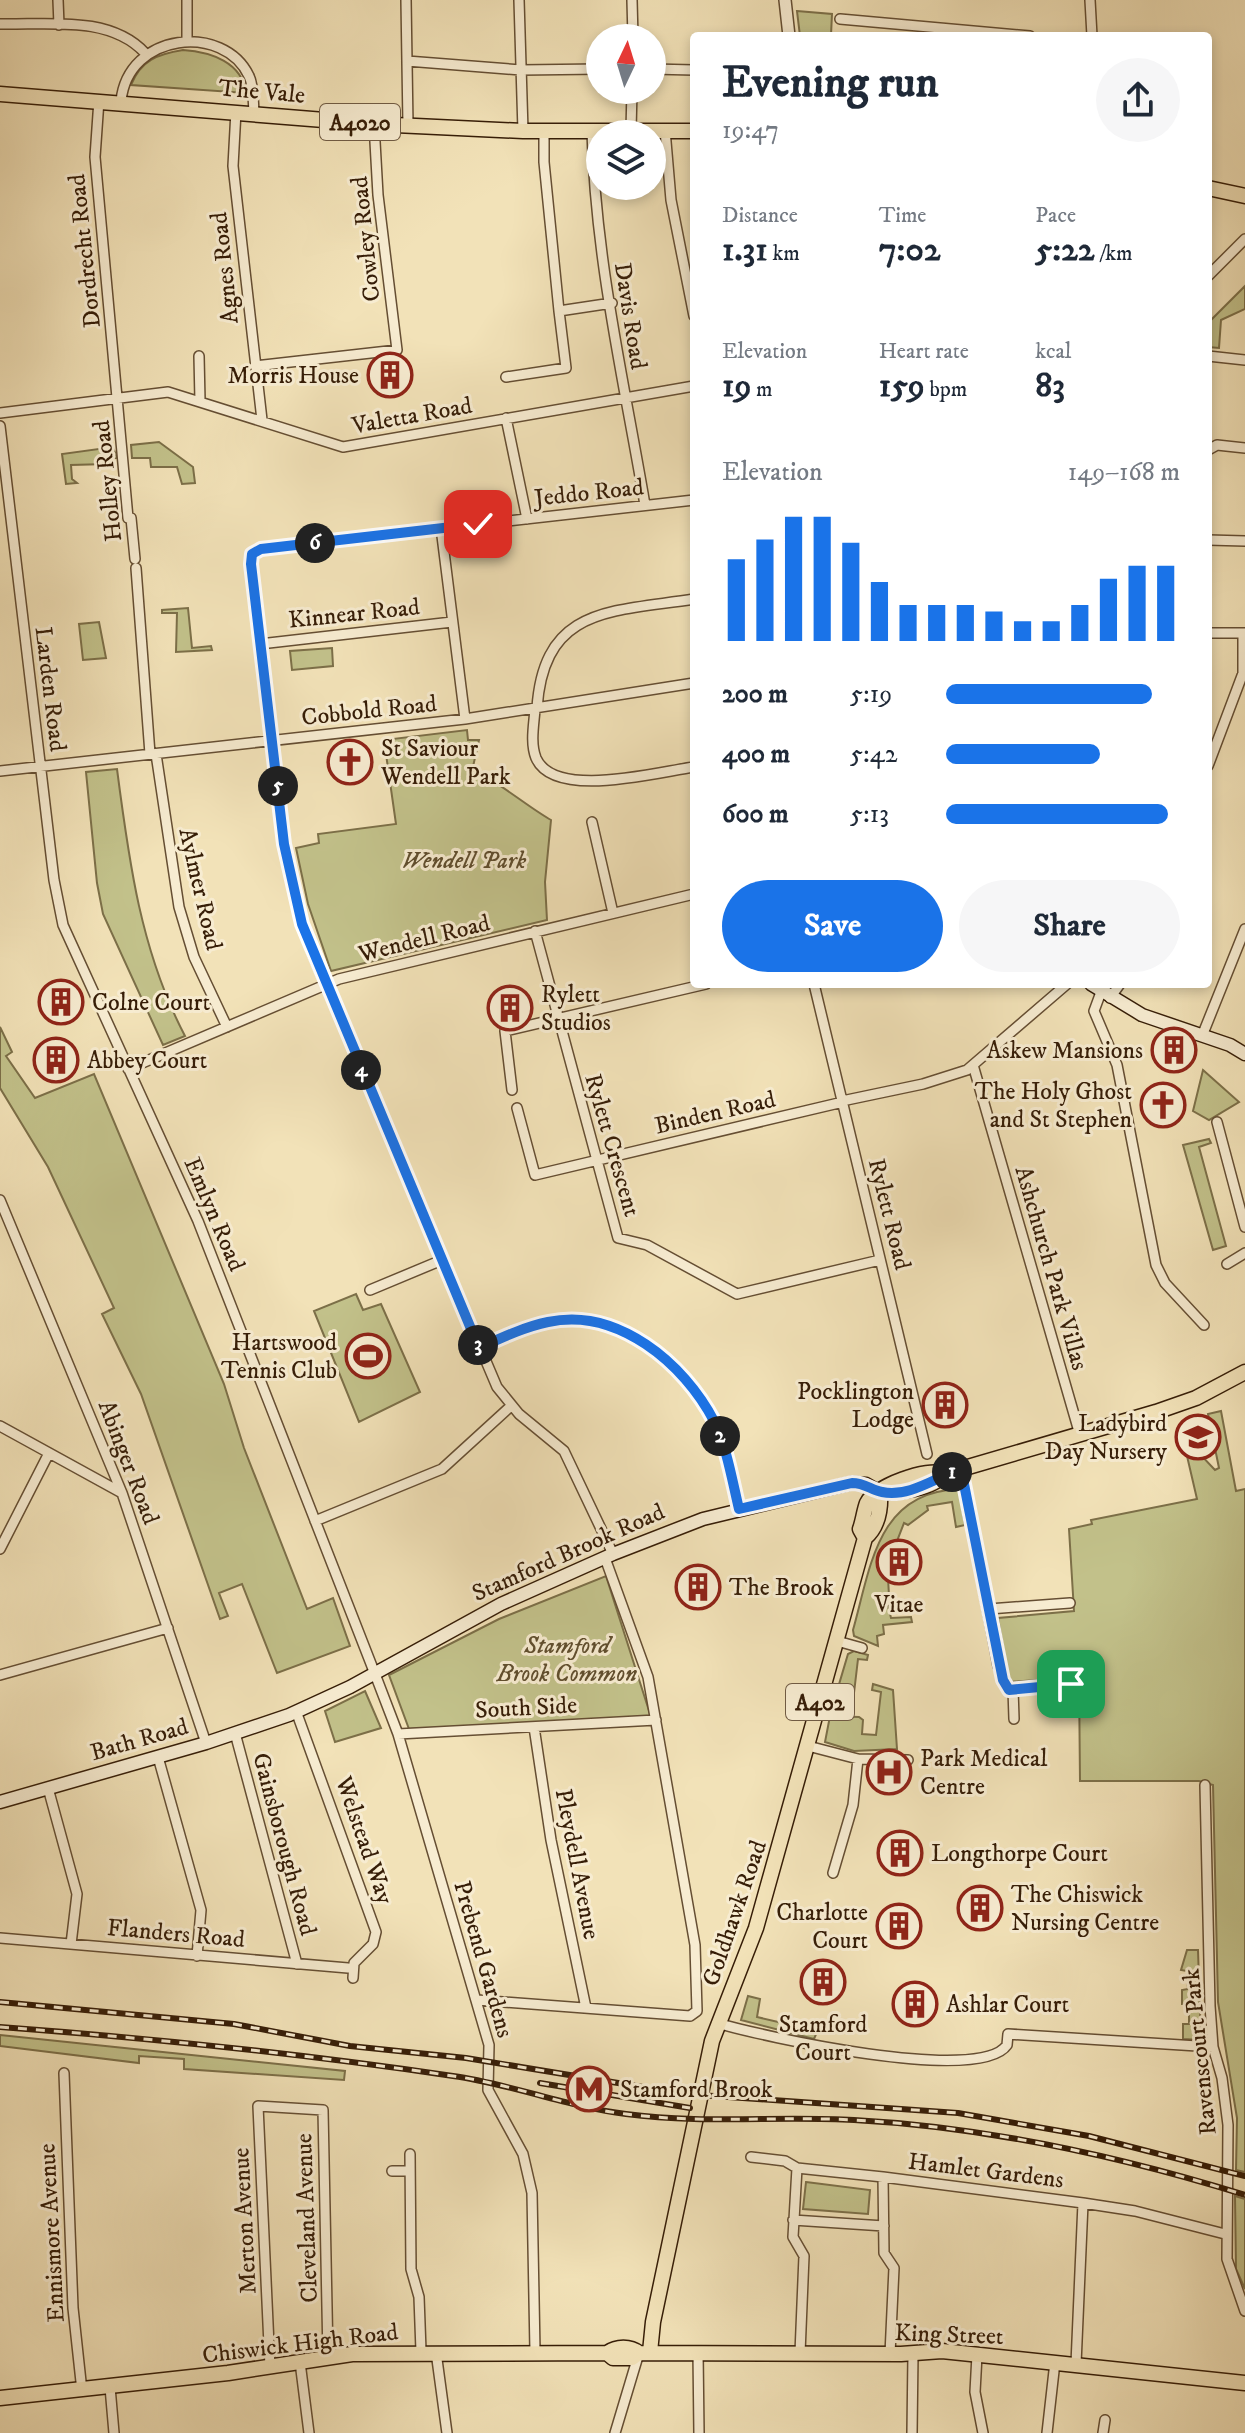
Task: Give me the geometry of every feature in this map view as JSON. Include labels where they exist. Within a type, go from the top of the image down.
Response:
[{"type":"main road","name":"The Vale","points":[[0,94],[121,101],[374,124],[586,131]]},
{"type":"main road","name":"A4020","points":[[666,130],[690,131]]},
{"type":"main road","points":[[1212,189],[1245,196]]},
{"type":"main road","points":[[1101,991],[1161,1023],[1245,1054]]},
{"type":"main road","points":[[880,1492],[894,1492],[939,1481],[944,1474],[1196,1398],[1245,1372]]},
{"type":"main road","name":"Stamford Brook Road","points":[[293,1713],[375,1674],[455,1628],[681,1526],[852,1483],[866,1484],[880,1492]]},
{"type":"main road","name":"Goldhawk Road","points":[[645,2352],[717,2023],[749,1948],[865,1538],[874,1526],[881,1505],[880,1492]]},
{"type":"main road","name":"Bath Road","points":[[0,1802],[206,1743],[293,1713]]},
{"type":"main road","name":"Chiswick High Road","points":[[0,2398],[82,2391],[328,2357],[429,2351],[607,2353],[613,2348],[633,2348],[645,2352]]},
{"type":"main road","name":"King Street","points":[[645,2352],[913,2354],[942,2351],[1245,2383]]},
{"type":"street","points":[[58,0],[59,25]]},
{"type":"street","points":[[187,0],[187,40]]},
{"type":"street","points":[[406,0],[408,125]]},
{"type":"street","points":[[519,0],[523,131]]},
{"type":"street","points":[[632,0],[633,24]]},
{"type":"street","points":[[785,0],[789,32]]},
{"type":"street","points":[[1090,0],[1092,32]]},
{"type":"street","points":[[840,19],[985,32]]},
{"type":"street","points":[[0,24],[59,25],[120,32],[145,53]]},
{"type":"street","points":[[121,101],[122,85],[145,53],[187,40],[216,48],[238,61],[250,76],[254,113]]},
{"type":"street","points":[[407,61],[521,70],[586,69]]},
{"type":"street","points":[[666,69],[690,70]]},
{"type":"street","name":"Dordrecht Road","points":[[99,100],[95,157],[119,399]]},
{"type":"street","name":"Agnes Road","points":[[236,111],[233,166],[262,420]]},
{"type":"street","name":"Cowley Road","points":[[255,366],[397,350],[378,195],[374,124]]},
{"type":"street","points":[[506,377],[566,368],[544,162],[544,132]]},
{"type":"street","points":[[666,142],[671,200],[690,296]]},
{"type":"street","name":"Davis Road","points":[[595,200],[597,226],[613,303],[623,398],[645,505]]},
{"type":"street","points":[[1212,272],[1245,239]]},
{"type":"street","points":[[559,311],[613,303]]},
{"type":"street","points":[[199,356],[200,401]]},
{"type":"street","points":[[1212,356],[1245,360]]},
{"type":"street","name":"Valetta Road","points":[[0,413],[168,392],[343,447],[690,387]]},
{"type":"street","name":"Holley Road","points":[[119,399],[128,518],[131,518],[140,610]]},
{"type":"street","points":[[506,418],[527,519]]},
{"type":"street","name":"Larden Road","points":[[0,426],[40,767]]},
{"type":"street","points":[[1212,448],[1217,445],[1245,448]]},
{"type":"street","name":"Jeddo Road","points":[[260,644],[252,554],[261,549],[690,500]]},
{"type":"street","points":[[441,528],[465,719]]},
{"type":"street","points":[[1212,540],[1245,541]]},
{"type":"street","points":[[690,600],[606,613],[576,623],[550,651],[539,684],[535,756],[544,769],[556,778],[578,782],[690,768]]},
{"type":"street","name":"Aylmer Road","points":[[140,610],[153,754],[179,907],[194,957],[227,1027]]},
{"type":"street","name":"Kinnear Road","points":[[260,644],[452,622]]},
{"type":"street","points":[[1212,633],[1244,633],[1243,673],[1212,755]]},
{"type":"street","points":[[260,644],[291,885],[325,985],[497,1387],[511,1406],[564,1451],[609,1556],[648,1677],[695,1945],[697,2009],[694,2015],[477,2000]]},
{"type":"street","name":"Cobbold Road","points":[[0,771],[465,719],[690,684]]},
{"type":"street","name":"Emlyn Road","points":[[40,767],[63,925],[198,1221],[375,1674]]},
{"type":"street","points":[[592,822],[613,913]]},
{"type":"street","name":"Wendell Road","points":[[128,1069],[325,985],[690,895]]},
{"type":"street","points":[[1202,1036],[1245,929]]},
{"type":"street","name":"Rylett Crescent","points":[[535,931],[618,1238],[647,1245],[732,1292],[880,1260]]},
{"type":"street","points":[[512,1090],[505,1031],[690,988]]},
{"type":"street","name":"Rylett Road","points":[[815,988],[927,1454]]},
{"type":"street","name":"Binden Road","points":[[517,1108],[535,1175],[923,1084],[973,1065],[1062,988]]},
{"type":"street","points":[[1101,991],[1094,1011],[1117,1065],[1156,1265],[1165,1283],[1204,1325]]},
{"type":"street","name":"Ashchurch Park Villas","points":[[973,1065],[1080,1435]]},
{"type":"street","points":[[1217,1122],[1240,1190],[1245,1227]]},
{"type":"street","name":"Abinger Road","points":[[0,1200],[122,1493],[206,1743]]},
{"type":"street","points":[[1227,1264],[1245,1253]]},
{"type":"street","points":[[370,1290],[442,1260]]},
{"type":"street","points":[[479,1348],[523,1329],[558,1320],[599,1322],[631,1335],[678,1372],[705,1405],[719,1433],[739,1509]]},
{"type":"street","points":[[315,1521],[442,1469],[511,1406]]},
{"type":"street","points":[[0,1426],[122,1493]]},
{"type":"street","points":[[0,1549],[49,1453]]},
{"type":"street","points":[[961,1469],[998,1666],[1009,1690],[1071,1684]]},
{"type":"street","points":[[989,1609],[1070,1603]]},
{"type":"street","points":[[0,1675],[168,1628]]},
{"type":"street","points":[[837,1641],[862,1648]]},
{"type":"street","name":"Prebend Gardens","points":[[375,1674],[398,1734],[477,2000],[490,2054],[488,2090],[523,2154],[532,2193],[535,2351]]},
{"type":"street","points":[[1013,1689],[1014,1719]]},
{"type":"street","name":"Welstead Way","points":[[293,1713],[376,1932],[373,1944],[354,1963],[350,1973]]},
{"type":"street","name":"South Side","points":[[398,1734],[656,1720]]},
{"type":"street","name":"Pleydell Avenue","points":[[534,1727],[551,1840],[586,2008]]},
{"type":"street","name":"Gainsborough Road","points":[[235,1733],[297,1964]]},
{"type":"street","points":[[808,1746],[858,1759],[908,1760]]},
{"type":"street","points":[[158,1757],[201,1910],[197,1956]]},
{"type":"street","points":[[833,1873],[853,1805],[858,1759]]},
{"type":"street","name":"Ravenscourt Park","points":[[1205,1785],[1213,2047],[1227,2107],[1225,2234],[1229,2272],[1245,2311]]},
{"type":"street","points":[[48,1788],[77,1894],[71,1944]]},
{"type":"street","name":"Flanders Road","points":[[0,1938],[297,1964],[350,1973]]},
{"type":"street","points":[[717,2023],[818,2048],[950,2060],[997,2054],[1007,2045],[1008,2034],[1213,2047]]},
{"type":"street","name":"Ennismore Avenue","points":[[64,2073],[72,2294],[82,2391]]},
{"type":"street","name":"Merton Avenue","points":[[270,2367],[258,2106],[291,2107]]},
{"type":"street","name":"Cleveland Avenue","points":[[291,2107],[323,2110],[328,2357]]},
{"type":"street","points":[[410,2154],[411,2269],[447,2433]]},
{"type":"street","name":"Hamlet Gardens","points":[[751,2157],[785,2161],[797,2168],[1135,2211],[1225,2234]]},
{"type":"street","points":[[797,2168],[794,2244],[804,2256],[800,2353]]},
{"type":"street","points":[[392,2171],[410,2171]]},
{"type":"street","points":[[883,2177],[885,2256],[894,2268],[890,2354]]},
{"type":"street","name":"Hamlet Gardens","points":[[1076,2364],[1083,2203]]},
{"type":"street","points":[[793,2220],[884,2226]]},
{"type":"street","points":[[615,2433],[645,2352]]},
{"type":"street","points":[[698,2352],[699,2433]]},
{"type":"street","points":[[912,2433],[913,2354]]},
{"type":"street","points":[[977,2355],[975,2392],[983,2433]]},
{"type":"street","points":[[300,2362],[309,2433]]},
{"type":"street","points":[[1047,2433],[1055,2362]]},
{"type":"street","points":[[110,2387],[114,2433]]},
{"type":"street","points":[[1103,2433],[1105,2420]]},
{"type":"green space","points":[[797,11],[832,14],[831,32],[800,32]]},
{"type":"green space","points":[[183,50],[214,56],[232,66],[243,82],[246,93],[131,85],[145,64]]},
{"type":"green space","points":[[1245,286],[1245,309],[1221,320],[1219,348],[1212,347],[1212,319]]},
{"type":"green space","points":[[159,442],[193,467],[195,483],[182,484],[177,467],[151,467],[150,458],[132,458],[131,445]]},
{"type":"green space","points":[[113,447],[117,458],[107,459],[107,464],[71,465],[72,479],[77,483],[66,484],[62,454]]},
{"type":"green space","points":[[188,608],[192,648],[211,646],[212,650],[176,652],[177,613],[162,613],[162,610]]},
{"type":"green space","points":[[99,622],[106,658],[83,660],[79,624]]},
{"type":"green space","points":[[332,648],[333,666],[292,670],[290,651]]},
{"type":"green space","name":"Wendell Park","points":[[467,730],[468,740],[479,740],[472,771],[551,820],[545,882],[547,920],[331,971],[308,904],[296,848],[319,843],[318,834],[396,824],[384,740]]},
{"type":"green space","points":[[117,769],[132,872],[147,939],[185,1036],[163,1045],[103,914],[97,883],[86,772]]},
{"type":"green space","points":[[0,1027],[12,1052],[6,1056],[35,1098],[94,1074],[224,1384],[244,1448],[307,1609],[333,1598],[350,1646],[277,1673],[242,1584],[219,1593],[228,1616],[220,1619],[141,1394],[102,1314],[114,1308],[48,1167],[0,1088]]},
{"type":"green space","points":[[1203,1070],[1239,1102],[1209,1120],[1193,1111]]},
{"type":"green space","points":[[1209,1139],[1211,1143],[1199,1147],[1226,1246],[1213,1250],[1183,1145]]},
{"type":"green space","name":"Hartswood Tennis Club","points":[[356,1294],[363,1310],[381,1304],[420,1392],[359,1422],[314,1311]]},
{"type":"green space","points":[[1221,1411],[1236,1491],[1245,1489],[1245,2172],[1236,2170],[1237,2118],[1218,2002],[1213,1785],[1199,1781],[1080,1781],[1079,1677],[1009,1682],[998,1618],[1074,1611],[1069,1529],[1092,1524],[1091,1520],[1197,1499],[1187,1456],[1199,1453],[1215,1470],[1219,1468],[1208,1414]]},
{"type":"green space","points":[[959,1489],[965,1525],[956,1527],[952,1502],[927,1506],[928,1510],[908,1525],[904,1523],[890,1559],[887,1559],[889,1596],[886,1597],[891,1618],[911,1617],[912,1622],[883,1625],[884,1634],[877,1636],[878,1646],[854,1636],[873,1558],[894,1518],[910,1503],[932,1493]]},
{"type":"green space","name":"Stamford Brook Common","points":[[606,1576],[651,1717],[409,1729],[389,1675],[499,1619]]},
{"type":"green space","points":[[854,1651],[868,1655],[867,1660],[858,1659],[852,1710],[832,1708],[848,1654]]},
{"type":"green space","points":[[873,1684],[893,1690],[897,1749],[854,1751],[825,1742],[830,1716],[859,1717],[863,1720],[862,1734],[876,1735],[881,1692],[872,1690]]},
{"type":"green space","points":[[365,1691],[381,1728],[335,1742],[325,1711]]},
{"type":"green space","points":[[1187,1950],[1198,1950],[1201,2040],[1183,2039],[1183,2024],[1189,2024],[1189,2004],[1182,2004],[1182,1990],[1188,1989],[1187,1971],[1181,1970]]},
{"type":"green space","points":[[748,1996],[760,1999],[757,2017],[813,2030],[816,2023],[820,2025],[814,2039],[741,2020]]},
{"type":"green space","points":[[0,2035],[345,2071],[344,2080],[184,2069],[184,2059],[139,2056],[139,2063],[0,2046]]},
{"type":"green space","points":[[806,2182],[870,2190],[868,2214],[803,2209]]},
{"type":"green space","points":[[1235,2196],[1245,2199],[1245,2289],[1236,2269]]},
{"type":"railway","points":[[0,2002],[234,2024],[350,2046],[466,2058],[685,2094],[958,2113],[1089,2136],[1245,2176]]},
{"type":"railway","points":[[0,2027],[227,2047],[397,2068],[497,2084],[582,2106],[654,2117],[854,2120],[953,2129],[1101,2156],[1245,2195]]},
{"type":"railway","points":[[540,2083],[690,2108]]},
{"type":"place","name":"Morris House","points":[[390,375]]},
{"type":"place","name":"St Saviour Wendell Park","points":[[350,762]]},
{"type":"place","name":"Colne Court","points":[[61,1002]]},
{"type":"place","name":"Rylett Studios","points":[[510,1008]]},
{"type":"place","name":"Askew Mansions","points":[[1174,1050]]},
{"type":"place","name":"Abbey Court","points":[[56,1060]]},
{"type":"place","name":"The Holy Ghost and St Stephen","points":[[1163,1105]]},
{"type":"place","name":"Hartswood Tennis Club","points":[[368,1356]]},
{"type":"place","name":"Pocklington Lodge","points":[[945,1405]]},
{"type":"place","name":"Ladybird Day Nursery","points":[[1198,1437]]},
{"type":"place","name":"Vitae","points":[[899,1562]]},
{"type":"place","name":"The Brook","points":[[698,1587]]},
{"type":"place","name":"Park Medical Centre","points":[[889,1772]]},
{"type":"place","name":"Longthorpe Court","points":[[900,1853]]},
{"type":"place","name":"The Chiswick Nursing Centre","points":[[980,1908]]},
{"type":"place","name":"Charlotte Court","points":[[899,1926]]},
{"type":"place","name":"Stamford Court","points":[[823,1982]]},
{"type":"place","name":"Ashlar Court","points":[[915,2004]]},
{"type":"place","name":"Stamford Brook","points":[[589,2089]]},
{"type":"route","points":[[478,524],[261,549],[252,554],[251,564],[284,844],[302,924],[479,1348],[523,1329],[558,1320],[599,1322],[631,1335],[678,1372],[705,1405],[719,1433],[739,1509],[852,1483],[866,1484],[880,1492],[894,1492],[939,1481],[944,1474],[961,1469],[1003,1680],[1009,1690],[1071,1684]]}]
